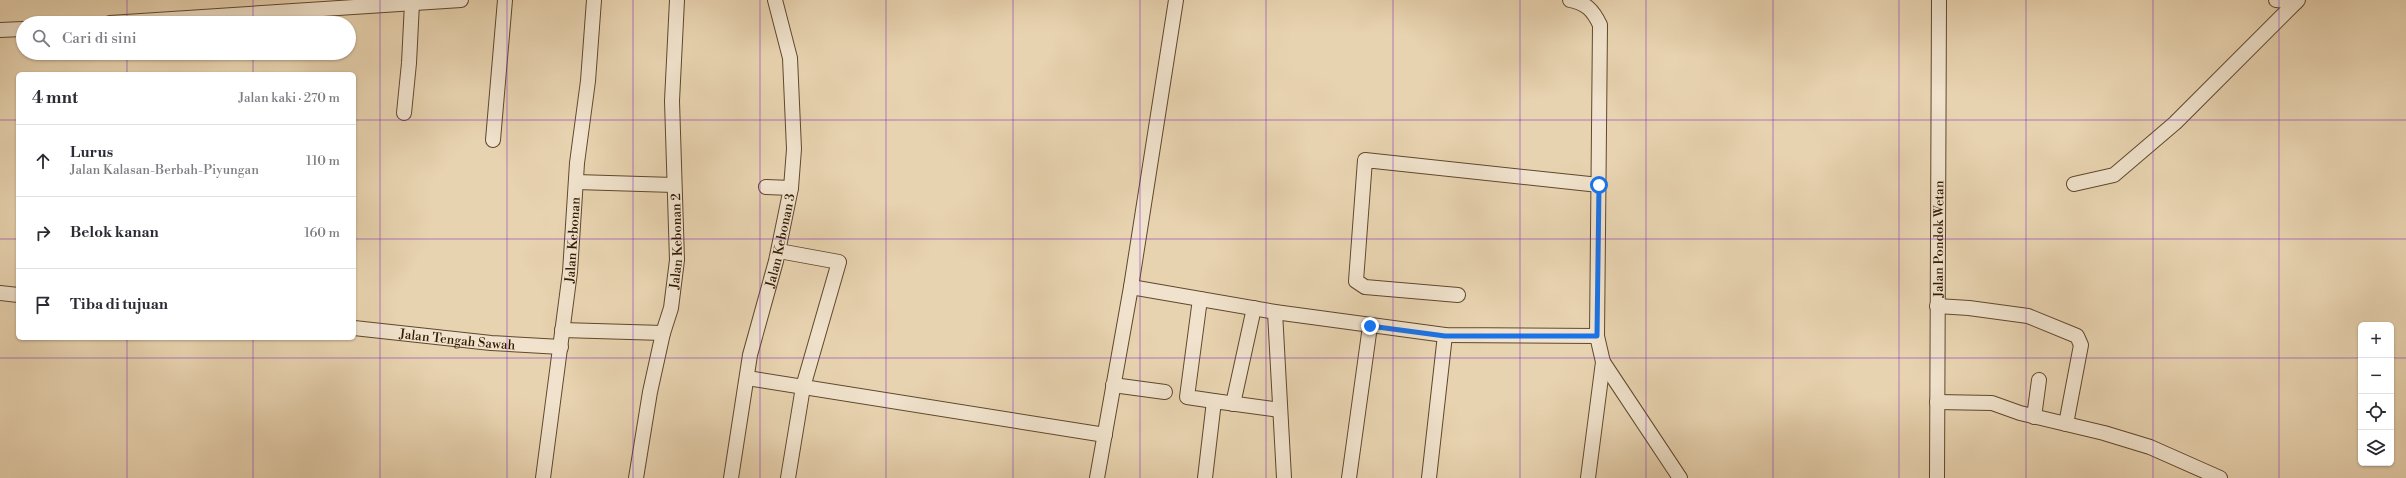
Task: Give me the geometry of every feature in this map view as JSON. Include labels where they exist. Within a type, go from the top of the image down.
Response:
[{"type":"street","points":[[184,16],[301,5],[412,3],[461,0]]},
{"type":"street","points":[[493,140],[505,0]]},
{"type":"street","name":"Jalan Kebonan","points":[[543,478],[570,272],[576,182],[588,81],[594,0]]},
{"type":"street","name":"Jalan Kebonan 2","points":[[636,478],[663,333],[671,308],[677,260],[678,221],[674,185],[672,101],[677,0]]},
{"type":"street","name":"Jalan Kebonan 3","points":[[731,478],[755,337],[779,252],[791,188],[794,149],[790,58],[775,0]]},
{"type":"street","points":[[1097,478],[1131,287],[1176,0]]},
{"type":"street","name":"Jalan Pondok Wetan","points":[[1937,478],[1939,0]]},
{"type":"street","points":[[2276,0],[2297,1]]},
{"type":"street","points":[[1580,1],[1593,12],[1600,25],[1597,336],[1603,362],[1601,389],[1588,478]]},
{"type":"street","points":[[2074,184],[2114,175],[2175,123],[2297,1]]},
{"type":"street","points":[[404,113],[409,63],[412,3]]},
{"type":"street","points":[[0,30],[16,29]]},
{"type":"street","points":[[1458,295],[1365,287],[1356,281],[1365,160],[1599,185]]},
{"type":"street","points":[[576,182],[674,185]]},
{"type":"street","points":[[766,187],[791,188]]},
{"type":"street","points":[[779,252],[839,262],[803,387],[788,478]]},
{"type":"street","points":[[1131,287],[1275,312],[1445,336],[1597,336]]},
{"type":"street","points":[[0,293],[16,295]]},
{"type":"street","points":[[1200,299],[1187,397],[1280,410]]},
{"type":"street","points":[[1937,306],[1970,308],[2028,316],[2077,336],[2081,345],[2066,424]]},
{"type":"street","points":[[1233,404],[1254,308]]},
{"type":"street","points":[[1275,312],[1284,478]]},
{"type":"street","points":[[1349,478],[1370,326]]},
{"type":"street","name":"Jalan Tengah Sawah","points":[[356,328],[491,342],[561,347]]},
{"type":"street","points":[[562,330],[663,333]]},
{"type":"street","points":[[1429,478],[1445,336]]},
{"type":"street","points":[[1603,362],[1680,478]]},
{"type":"street","points":[[747,378],[1105,435]]},
{"type":"street","points":[[2034,417],[2040,380]]},
{"type":"street","points":[[1113,385],[1165,392]]},
{"type":"street","points":[[1601,389],[1619,386]]},
{"type":"street","points":[[1204,478],[1214,401]]},
{"type":"street","points":[[1937,402],[1992,403],[2034,417],[2066,424],[2150,447],[2220,478]]},
{"type":"route","points":[[1370,326],[1445,336],[1597,336],[1599,185]]}]
